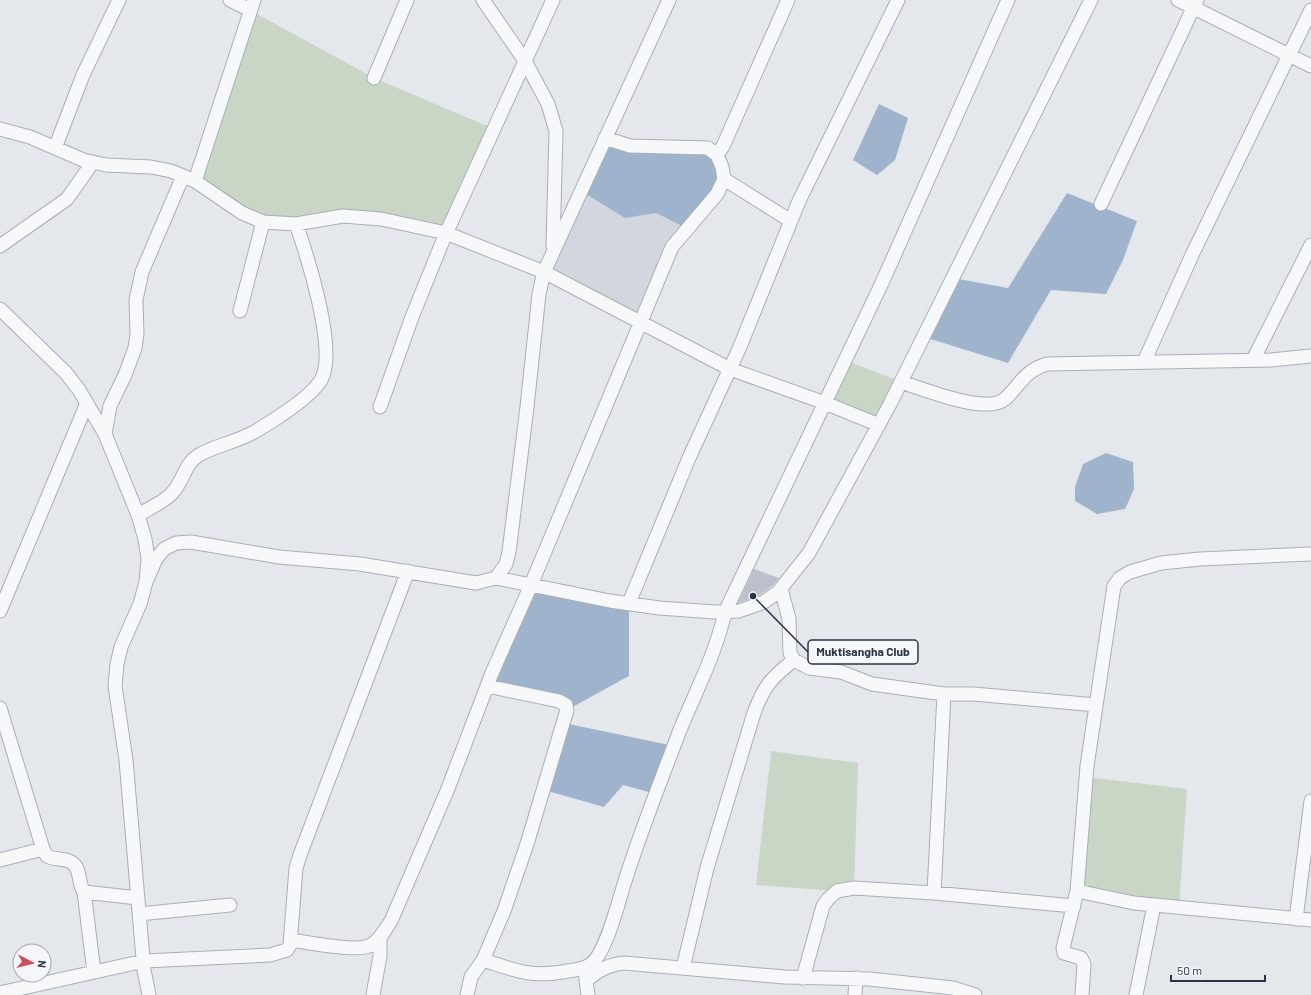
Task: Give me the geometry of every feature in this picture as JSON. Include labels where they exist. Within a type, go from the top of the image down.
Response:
[{"type":"street","points":[[55,148],[83,75],[119,0]]},
{"type":"street","points":[[196,181],[252,5],[230,0]]},
{"type":"street","points":[[374,78],[407,0]]},
{"type":"street","points":[[483,0],[525,61],[548,104],[556,131],[552,254]]},
{"type":"street","points":[[380,407],[412,317],[446,234],[553,0]]},
{"type":"street","points":[[496,578],[506,564],[509,552],[539,294],[544,272],[669,0]]},
{"type":"street","points":[[717,155],[723,146],[788,0]]},
{"type":"street","points":[[629,604],[689,458],[730,369],[799,201],[898,0]]},
{"type":"street","points":[[588,995],[585,975],[598,957],[608,934],[636,846],[680,730],[716,644],[725,612],[881,285],[1008,0]]},
{"type":"street","points":[[149,995],[139,914],[126,760],[115,686],[116,664],[121,647],[140,604],[146,582],[156,559],[164,549],[176,543],[191,542],[279,557],[360,564],[476,583],[496,578],[629,604],[659,608],[725,612],[739,611],[764,602],[781,589],[809,554],[901,382],[1091,0]]},
{"type":"street","points":[[1178,0],[1195,4],[1289,56],[1311,66]]},
{"type":"street","points":[[1101,204],[1195,4]]},
{"type":"street","points":[[1144,362],[1192,255],[1311,10]]},
{"type":"street","points":[[0,129],[30,137],[93,162],[106,165],[151,167],[171,171],[196,181],[242,212],[263,222],[296,224],[343,216],[381,219],[446,234],[544,272],[730,369],[825,402],[879,425]]},
{"type":"street","points":[[291,940],[357,948],[370,946],[380,938],[391,921],[447,791],[487,686],[531,585],[672,247],[717,194],[724,179],[717,155],[708,148],[630,146],[605,138]]},
{"type":"street","points":[[0,246],[67,199],[93,162]]},
{"type":"street","points":[[105,434],[110,406],[125,375],[135,348],[137,334],[136,300],[142,272],[183,176]]},
{"type":"street","points":[[724,179],[791,221]]},
{"type":"street","points":[[240,311],[263,222]]},
{"type":"street","points":[[138,515],[174,491],[185,468],[192,459],[205,452],[238,440],[270,422],[301,400],[322,379],[325,352],[321,307],[308,258],[296,224]]},
{"type":"street","points":[[1253,360],[1311,245]]},
{"type":"street","points":[[0,309],[66,373],[87,403],[105,434],[138,515],[145,539],[148,559],[146,582]]},
{"type":"street","points":[[901,382],[967,402],[994,405],[1003,401],[1029,372],[1047,364],[1253,360],[1311,356]]},
{"type":"street","points":[[1,604],[87,403]]},
{"type":"street","points":[[1082,995],[1084,964],[1081,958],[1064,953],[1063,948],[1077,891],[1087,766],[1114,586],[1120,578],[1130,572],[1161,563],[1231,557],[1311,554]]},
{"type":"street","points":[[0,993],[144,961],[270,955],[287,950],[291,940],[296,868],[300,855],[408,571]]},
{"type":"street","points":[[781,589],[787,604],[789,618],[790,653],[794,660],[809,668],[841,672],[872,684],[944,694],[974,694],[1096,705]]},
{"type":"street","points":[[683,968],[707,868],[761,693],[773,676],[794,660]]},
{"type":"street","points":[[467,995],[471,977],[483,960],[504,911],[527,844],[567,710],[566,705],[559,702],[487,686]]},
{"type":"street","points":[[934,893],[944,694]]},
{"type":"street","points":[[0,708],[43,849],[47,856],[53,859],[68,861],[74,864],[78,869],[81,888],[84,892],[94,972]]},
{"type":"street","points":[[1296,919],[1311,801]]},
{"type":"street","points":[[0,860],[43,849]]},
{"type":"street","points":[[803,978],[823,906],[828,899],[838,891],[854,888],[934,893],[1074,906]]},
{"type":"street","points":[[1077,891],[1134,903],[1311,920]]},
{"type":"street","points":[[84,892],[90,894],[138,898]]},
{"type":"street","points":[[139,914],[230,905]]},
{"type":"street","points":[[1136,995],[1154,905]]},
{"type":"street","points":[[373,995],[380,956],[380,938]]},
{"type":"street","points":[[483,960],[522,973],[533,975],[585,975],[609,965],[624,963],[735,974],[803,978],[856,978],[953,988],[975,995]]},
{"type":"street","points":[[855,995],[856,978]]},
{"type":"shaded area","points":[[581,191],[625,218],[656,213],[688,229],[640,321],[544,272]]},
{"type":"green space","points":[[250,10],[374,78],[494,129],[446,233],[381,219],[263,222],[195,181]]},
{"type":"green space","points":[[845,360],[901,382],[879,425],[825,403]]},
{"type":"green space","points":[[771,751],[858,763],[854,888],[837,891],[756,885]]},
{"type":"green space","points":[[1086,777],[1187,789],[1179,907],[1077,891]]},
{"type":"water","points":[[879,104],[908,118],[895,160],[877,175],[853,160]]},
{"type":"water","points":[[605,138],[708,148],[724,179],[688,229],[656,213],[625,218],[581,191]]},
{"type":"water","points":[[1067,193],[1137,221],[1123,260],[1106,294],[1051,290],[1008,363],[924,337],[953,278],[1008,288]]},
{"type":"water","points":[[1106,453],[1133,462],[1134,489],[1125,509],[1097,514],[1075,501],[1075,487],[1083,464]]},
{"type":"water","points":[[531,585],[629,603],[629,676],[567,710],[487,686]]},
{"type":"water","points":[[564,723],[674,746],[656,794],[623,785],[604,807],[544,790]]},
{"type":"building","points":[[754,569],[779,578],[772,586],[760,595],[738,603]]},
{"type":"place","name":"Muktisangha Club","points":[[753,596]]}]
